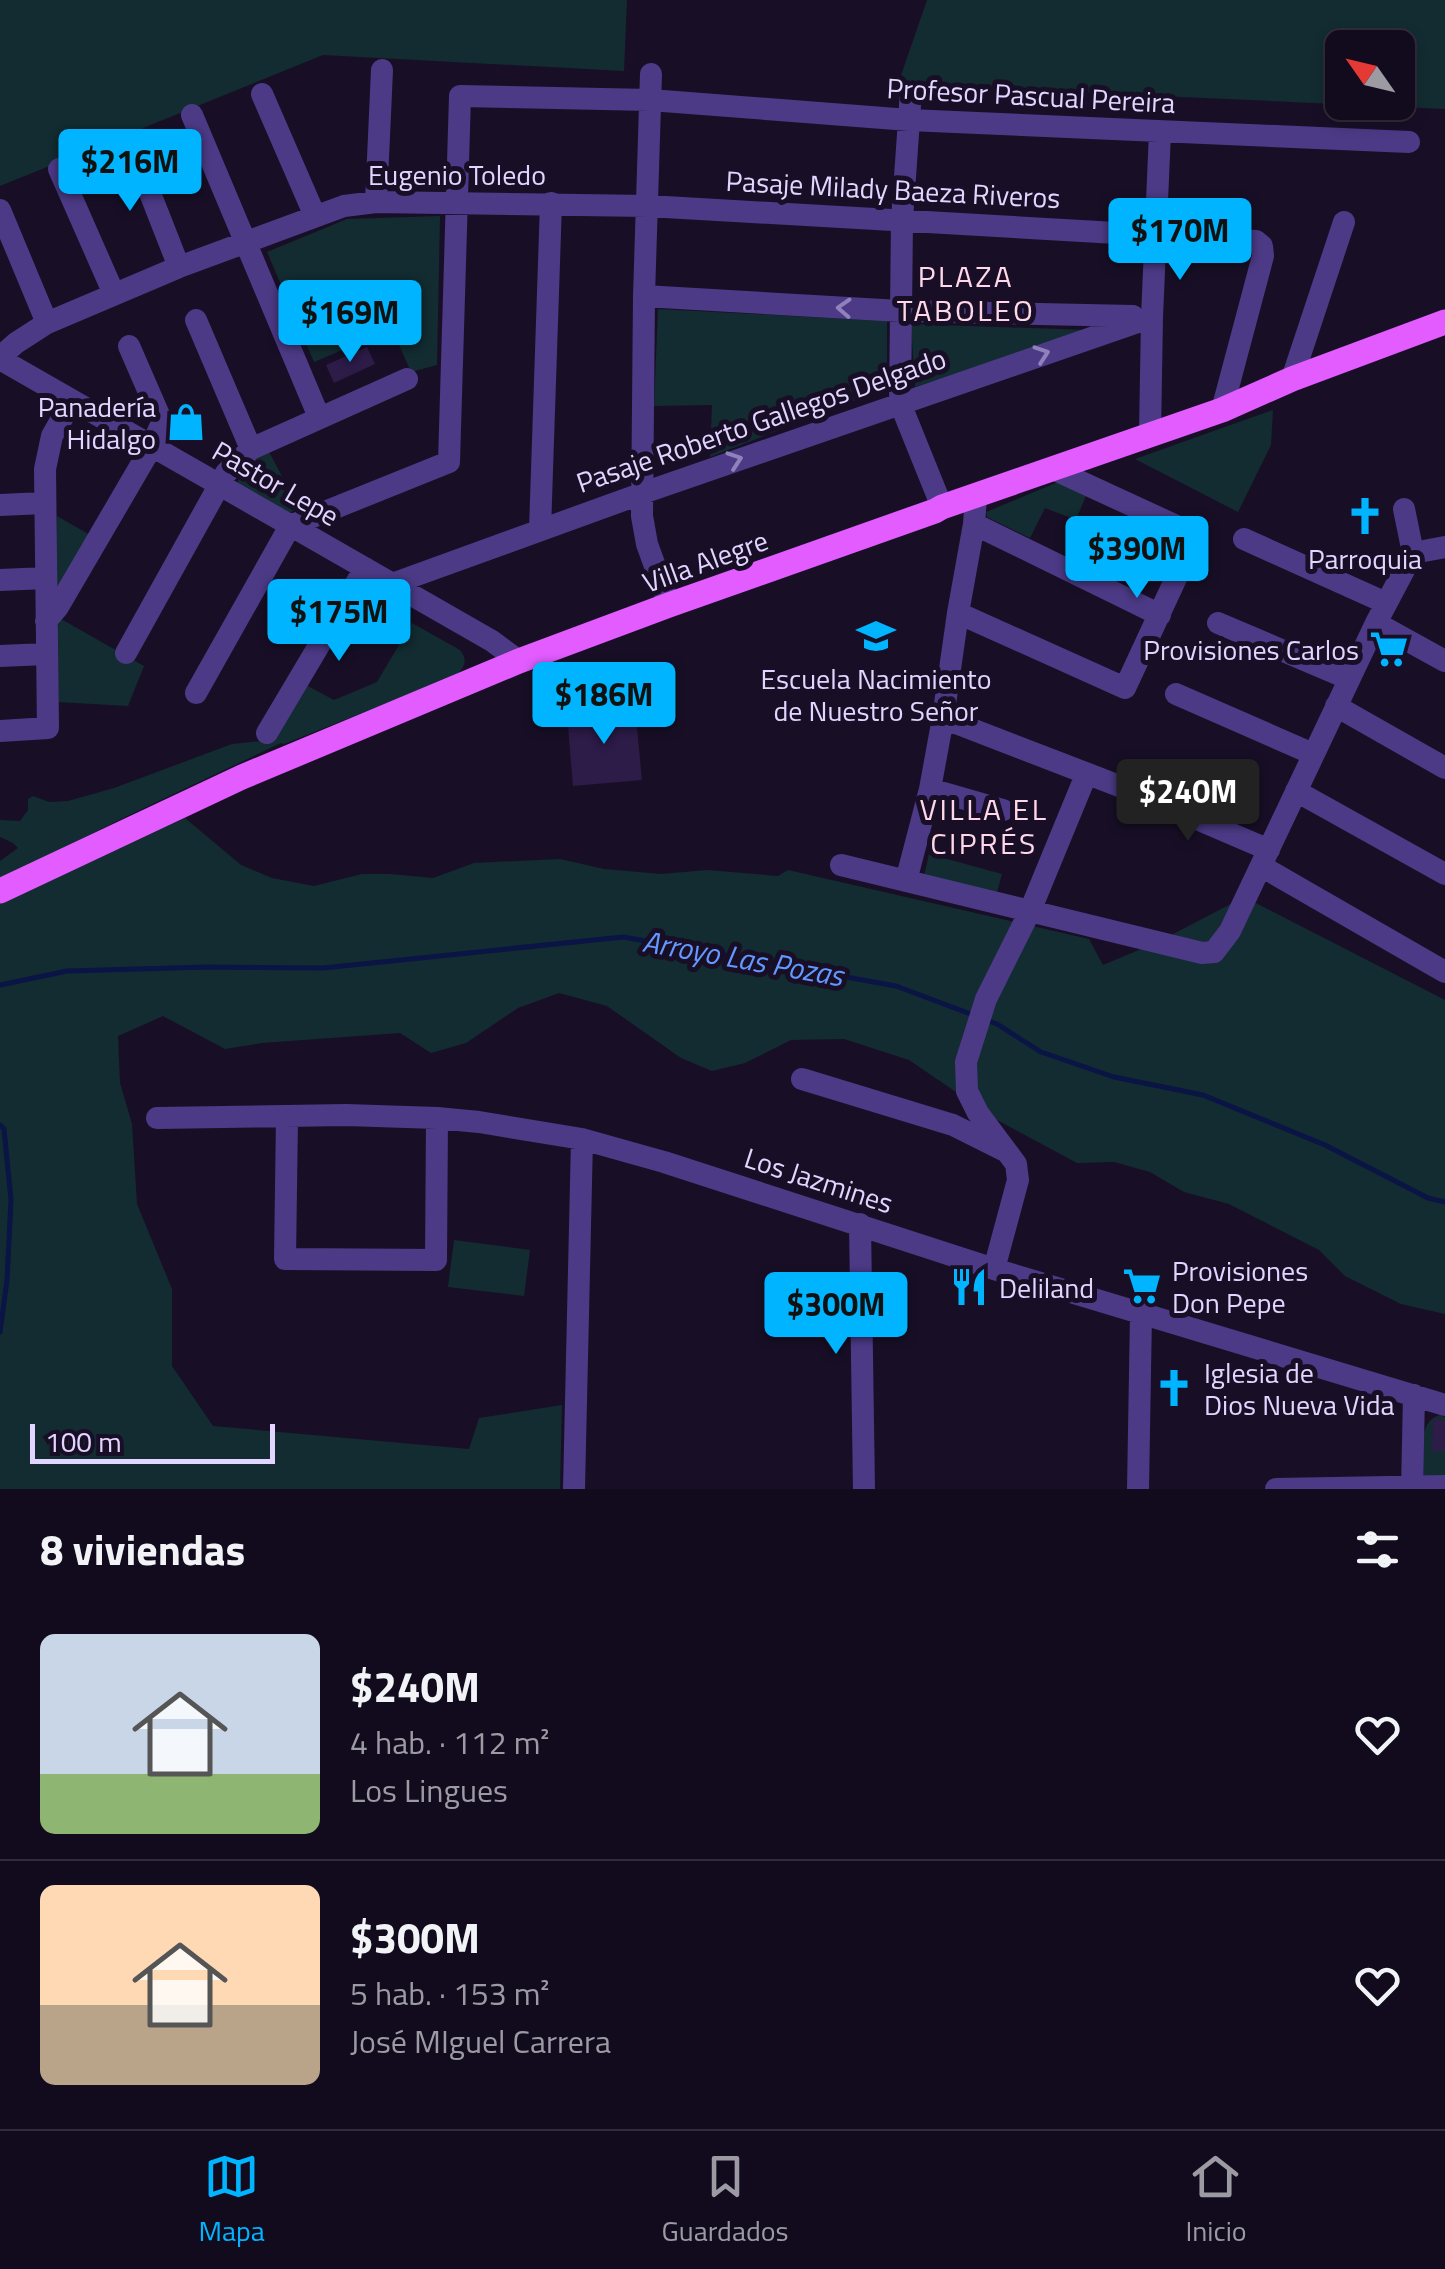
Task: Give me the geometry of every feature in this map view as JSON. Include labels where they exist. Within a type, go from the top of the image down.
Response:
[{"type":"main road","name":"Villa Alegre","points":[[0,891],[242,777],[520,661],[942,506],[1222,410],[1292,379],[1445,322]]},
{"type":"street","points":[[376,202],[382,70]]},
{"type":"street","points":[[651,74],[642,516],[647,544],[670,605]]},
{"type":"street","points":[[911,91],[902,220],[900,402],[942,506]]},
{"type":"street","points":[[262,94],[314,216]]},
{"type":"street","name":"Profesor Pascual Pereira","points":[[456,203],[460,96],[650,100],[909,120],[1408,142]]},
{"type":"street","points":[[192,115],[319,417]]},
{"type":"street","points":[[1150,434],[1160,132]]},
{"type":"street","points":[[130,142],[179,266]]},
{"type":"street","points":[[59,169],[114,294]]},
{"type":"street","name":"Eugenio Toledo","points":[[0,358],[47,324],[114,294],[344,206],[376,202],[648,206]]},
{"type":"street","points":[[196,693],[290,526],[449,462],[456,203]]},
{"type":"street","points":[[540,530],[551,203]]},
{"type":"street","name":"Pasaje Milady Baeza Riveros","points":[[648,206],[1248,238],[1262,246],[1263,256],[1222,410]]},
{"type":"street","points":[[0,210],[47,324]]},
{"type":"street","points":[[1292,379],[1344,222]]},
{"type":"street","points":[[644,296],[900,311],[1152,316]]},
{"type":"street","name":"Pasaje Roberto Gallegos Delgado","points":[[392,584],[1152,316]]},
{"type":"street","points":[[196,320],[252,449]]},
{"type":"street","points":[[46,621],[58,607],[152,446],[162,422],[129,346]]},
{"type":"street","name":"Pastor Lepe","points":[[0,358],[492,641],[520,661]]},
{"type":"street","points":[[126,653],[226,472],[252,449],[407,379]]},
{"type":"street","points":[[0,731],[48,728],[44,502],[47,452],[72,400]]},
{"type":"street","points":[[958,613],[1124,688],[1196,535],[1053,469]]},
{"type":"street","points":[[906,881],[944,718],[976,496]]},
{"type":"street","points":[[0,504],[44,502]]},
{"type":"street","points":[[1404,509],[1427,550],[1445,563]]},
{"type":"street","points":[[974,524],[1160,615]]},
{"type":"street","points":[[1244,539],[1381,613],[1445,661]]},
{"type":"street","points":[[841,866],[1202,953],[1214,952],[1230,931],[1381,613],[1427,550]]},
{"type":"street","points":[[267,733],[364,568]]},
{"type":"street","points":[[0,580],[46,578]]},
{"type":"street","points":[[1218,623],[1349,679]]},
{"type":"street","points":[[0,656],[46,654]]},
{"type":"street","points":[[1176,694],[1313,754]]},
{"type":"street","points":[[1336,706],[1445,768]]},
{"type":"street","points":[[944,718],[1127,789],[1265,858],[1445,972]]},
{"type":"street","points":[[994,1270],[1018,1180],[1016,1164],[978,1113],[967,1091],[966,1062],[986,999],[1030,911],[1086,775]]},
{"type":"street","points":[[930,790],[1003,810]]},
{"type":"street","points":[[1296,791],[1445,874]]},
{"type":"street","points":[[802,1079],[953,1125],[1006,1152]]},
{"type":"street","points":[[287,1116],[285,1259],[436,1260],[437,1118]]},
{"type":"street","name":"Los Jazmines","points":[[157,1118],[437,1118],[582,1139],[860,1224],[994,1270],[1445,1405]]},
{"type":"street","points":[[582,1139],[574,1489],[593,1489]]},
{"type":"street","points":[[860,1224],[864,1489]]},
{"type":"street","points":[[1138,1489],[1141,1314]]},
{"type":"street","points":[[1412,1487],[1414,1395]]},
{"type":"street","points":[[1276,1489],[1445,1486]]},
{"type":"green space","points":[[0,0],[627,0],[624,71],[323,55],[0,186]]},
{"type":"green space","points":[[927,0],[1445,0],[1445,109],[1415,108],[1415,30],[1325,30],[1325,104],[898,84]]},
{"type":"green space","points":[[440,216],[437,365],[411,372],[392,329],[314,362],[267,252],[347,219]]},
{"type":"green space","points":[[658,309],[887,321],[887,388],[710,457],[712,405],[654,406]]},
{"type":"green space","points":[[911,324],[1088,330],[915,387]]},
{"type":"green space","points":[[1273,410],[1271,445],[1238,512],[1135,459]]},
{"type":"green space","points":[[267,448],[299,508],[289,513],[238,484],[243,467]]},
{"type":"green space","points":[[1063,480],[1088,491],[1076,520],[1045,508],[1030,538],[987,517],[986,512]]},
{"type":"green space","points":[[57,516],[90,535],[56,596]]},
{"type":"green space","points":[[61,619],[144,666],[128,706],[57,702],[55,623]]},
{"type":"green space","points":[[412,623],[460,650],[464,663],[457,675],[281,743],[0,880],[0,861],[18,848],[0,837],[0,820],[20,821],[28,810],[28,799],[33,796],[49,802],[68,801],[232,744],[272,740],[306,685],[334,700],[377,682]]},
{"type":"green space","points":[[185,818],[241,865],[272,878],[314,886],[362,874],[433,878],[474,863],[560,859],[604,869],[661,874],[707,870],[778,876],[788,870],[1089,939],[1103,965],[1158,942],[1244,897],[1445,1000],[1445,1314],[1401,1304],[1345,1276],[1319,1250],[1229,1204],[1184,1192],[1150,1172],[1114,1162],[1077,1163],[997,1120],[909,1060],[844,1039],[791,1040],[745,1063],[712,1071],[681,1058],[607,1006],[559,993],[518,1008],[466,1043],[431,1053],[400,1033],[225,1049],[163,1016],[118,1036],[120,1083],[132,1124],[137,1204],[172,1289],[172,1366],[213,1426],[469,1449],[479,1418],[562,1405],[560,1489],[0,1489],[0,903]]},
{"type":"green space","points":[[929,854],[1002,874],[996,896],[924,876]]},
{"type":"green space","points":[[454,1240],[530,1250],[524,1296],[448,1287]]},
{"type":"green space","points":[[1440,1415],[1445,1417],[1445,1483],[1430,1483],[1422,1474],[1424,1431]]},
{"type":"building","points":[[367,347],[375,364],[334,383],[326,365]]},
{"type":"building","points":[[635,708],[642,780],[573,786],[567,714]]},
{"type":"building","points":[[1433,1418],[1445,1421],[1445,1451],[1432,1451]]},
{"type":"waterway","name":"Arroyo Las Pozas","points":[[0,985],[67,971],[323,968],[623,937],[896,986],[976,1016]]},
{"type":"waterway","name":"Arroyo Las Pozas","points":[[986,1020],[1041,1052],[1114,1077],[1203,1095],[1325,1145],[1428,1198],[1445,1202]]},
{"type":"waterway","points":[[0,1125],[4,1129],[11,1200],[0,1332]]},
{"type":"place","name":"Panadería Hidalgo","points":[[186,422]]},
{"type":"place","name":"Parroquia","points":[[1365,516]]},
{"type":"place","name":"Escuela Nacimiento de Nuestro Señor","points":[[876,636]]},
{"type":"place","name":"Provisiones Carlos","points":[[1389,649]]},
{"type":"place","name":"Provisiones Don Pepe","points":[[1142,1286]]},
{"type":"place","name":"Deliland","points":[[969,1287]]},
{"type":"place","name":"Iglesia de Dios Nueva Vida","points":[[1174,1388]]},
{"type":"district","name":"PLAZA TABOLEO","points":[[966,293]]},
{"type":"district","name":"VILLA EL CIPRÉS","points":[[984,826]]}]
